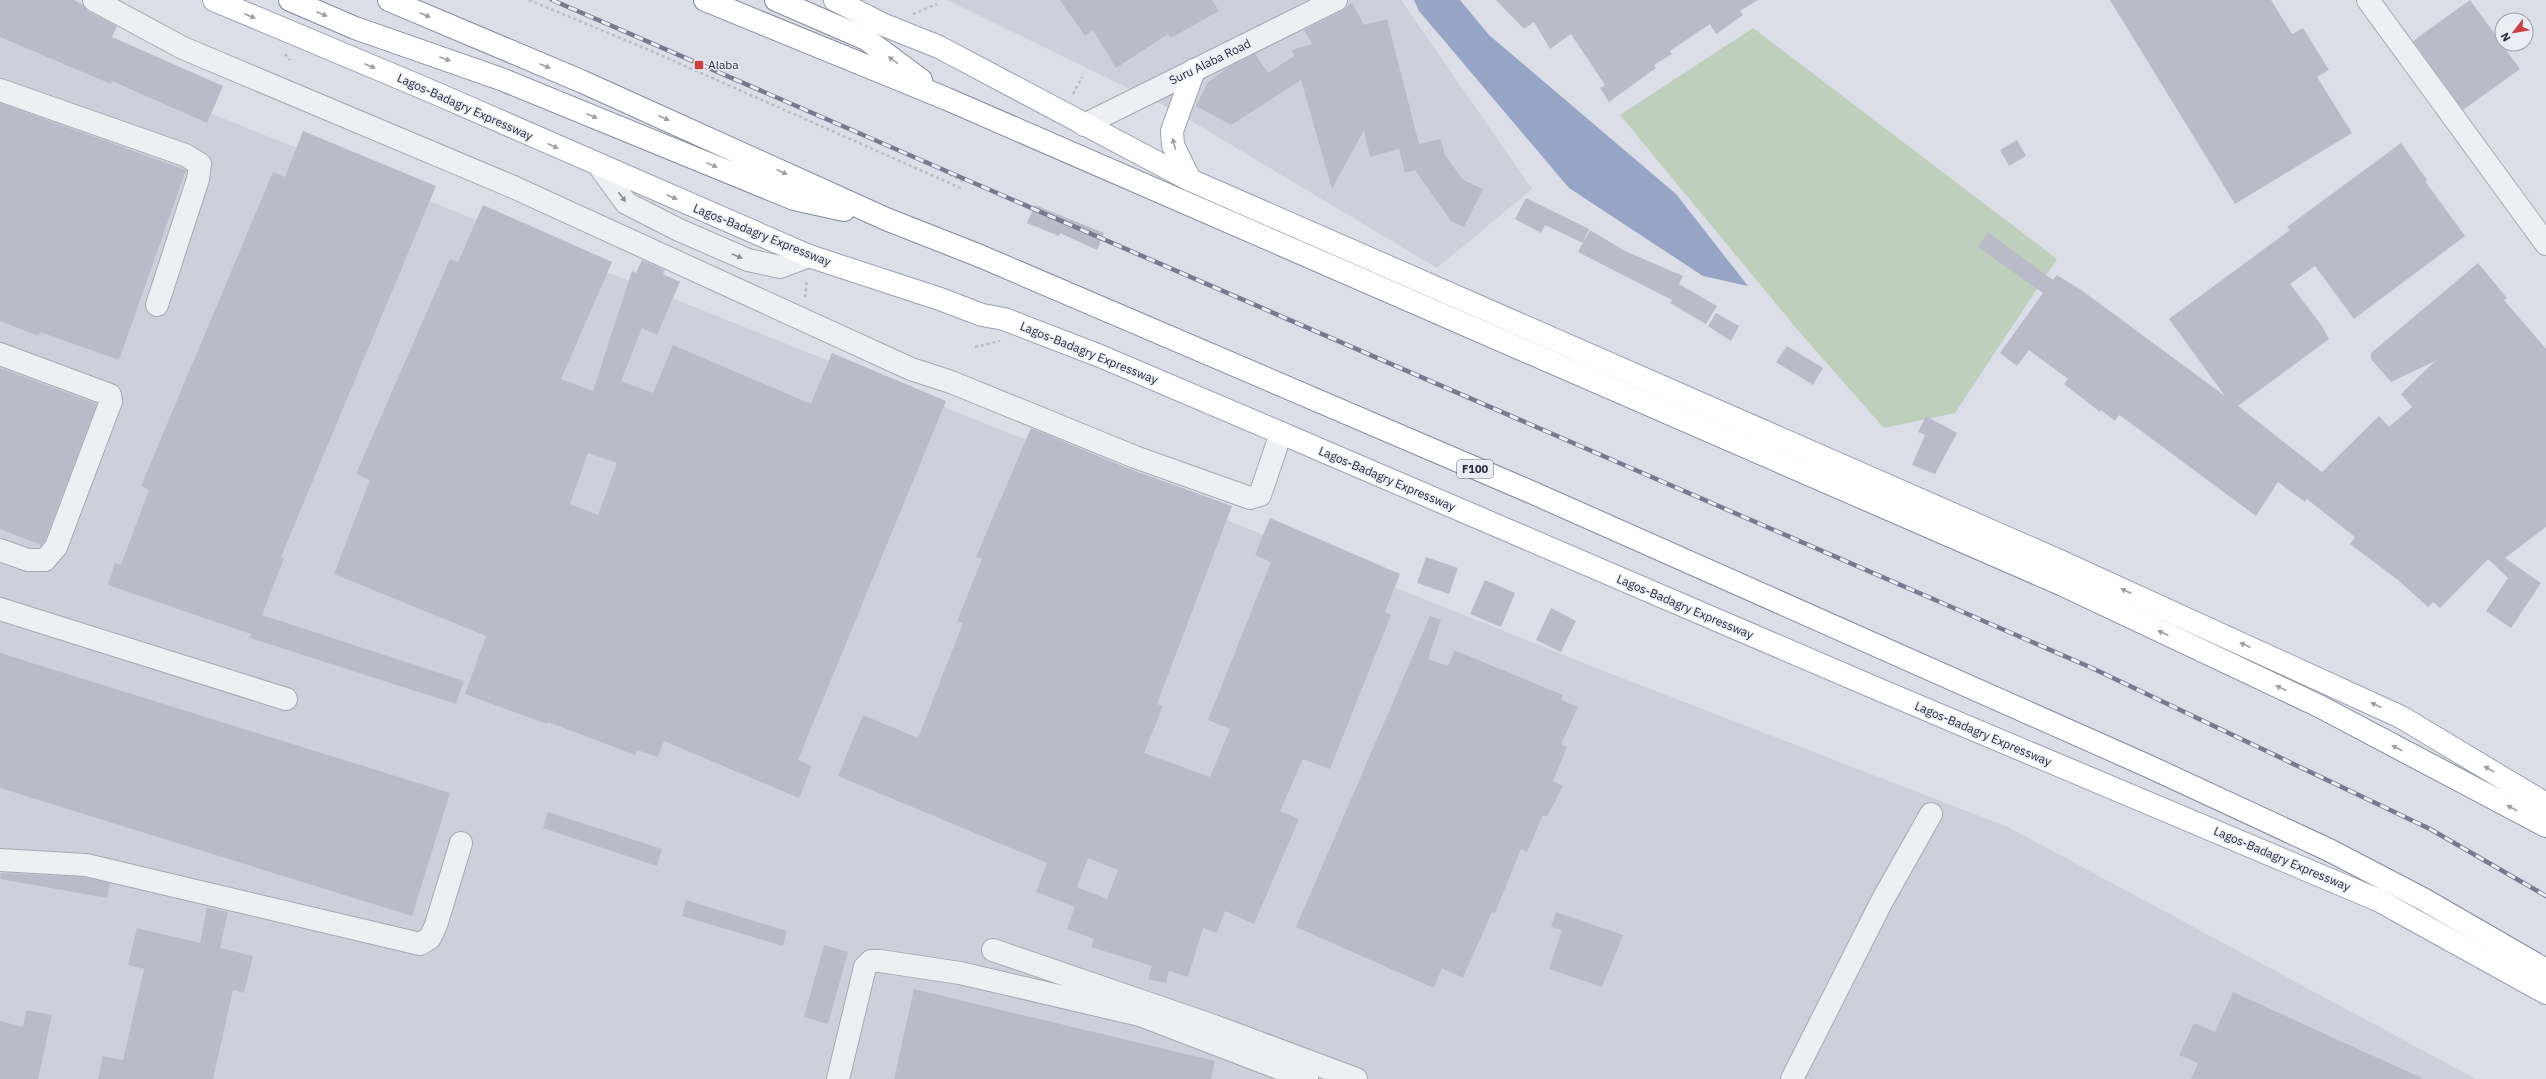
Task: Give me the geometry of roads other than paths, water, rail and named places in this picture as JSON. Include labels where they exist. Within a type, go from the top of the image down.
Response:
[{"type":"main road","name":"Lagos-Badagry Expressway","points":[[214,0],[433,92],[599,166],[809,256],[940,299],[982,315],[1004,319],[1100,356],[1880,690],[2378,900],[2546,993]]},
{"type":"main road","points":[[290,0],[355,28],[501,79],[794,199],[886,219]]},
{"type":"main road","name":"Lagos-Badagry Expressway","points":[[389,0],[583,82],[886,219],[980,256],[1531,492],[2148,766],[2330,850],[2423,899],[2546,970]]},
{"type":"main road","points":[[705,0],[947,99],[2063,585],[2319,706],[2546,826]]},
{"type":"main road","points":[[776,0],[866,39],[947,99]]},
{"type":"main road","points":[[835,0],[863,7],[1190,180],[2062,562],[2401,717],[2546,804]]},
{"type":"main road","points":[[1190,180],[1173,145],[1172,131],[1194,70]]},
{"type":"street","points":[[94,0],[183,48],[511,186],[911,369],[951,382],[1135,457],[1250,498],[1260,496],[1281,433]]},
{"type":"street","name":"Suru Alaba Road","points":[[1084,125],[1336,0]]},
{"type":"street","points":[[2368,0],[2546,244]]},
{"type":"street","points":[[0,90],[185,155],[200,164],[157,305]]},
{"type":"street","points":[[0,354],[110,394],[111,401],[56,548],[45,560],[28,560],[0,550]]},
{"type":"street","points":[[0,609],[286,699]]},
{"type":"street","points":[[1792,1079],[1882,901],[1931,814]]},
{"type":"street","points":[[0,860],[86,865],[420,944],[430,938],[436,925],[461,842]]},
{"type":"street","points":[[993,950],[1214,1026],[1356,1079]]},
{"type":"street","points":[[838,1079],[865,967],[871,961],[880,961],[960,973],[1140,1015],[1307,1079]]},
{"type":"water","points":[[1414,0],[1460,0],[1489,35],[1676,194],[1748,286],[1703,276],[1569,188],[1419,11]]},
{"type":"railway","points":[[552,0],[2092,668],[2430,829],[2546,896]]},
{"type":"place","name":"Alaba","points":[[699,65]]}]
